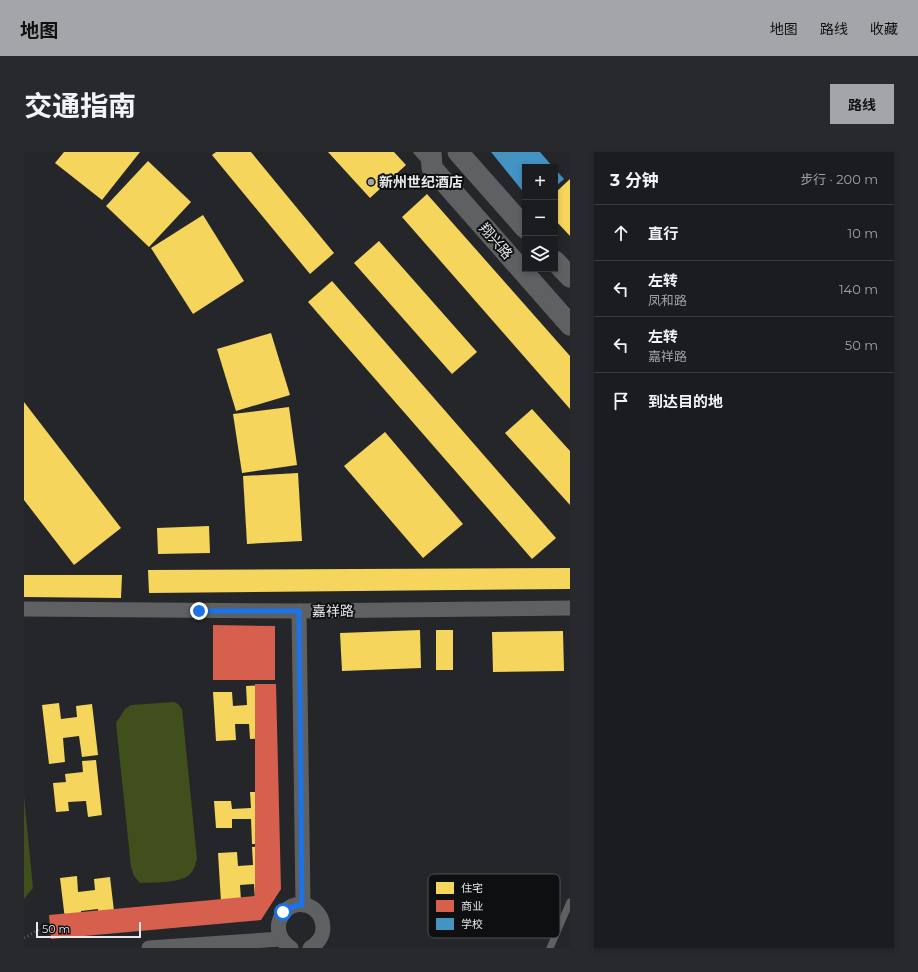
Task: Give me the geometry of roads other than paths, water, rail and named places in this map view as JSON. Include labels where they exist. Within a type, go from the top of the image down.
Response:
[{"type":"main road","points":[[458,152],[522,225]]},
{"type":"main road","name":"翔兴路","points":[[432,160],[570,325]]},
{"type":"main road","points":[[558,264],[570,277]]},
{"type":"street","name":"嘉祥路","points":[[24,609],[299,611],[570,608]]},
{"type":"street","points":[[299,611],[302,905]]},
{"type":"street","points":[[149,948],[285,945],[278,932],[280,918],[283,912],[289,908],[296,905],[302,905],[315,911],[320,916],[322,923],[323,930],[321,937],[317,943],[310,948]]},
{"type":"lane","points":[[417,152],[432,160]]},
{"type":"lane","points":[[560,925],[570,902]]},
{"type":"lane","points":[[550,948],[554,938]]},
{"type":"place","name":"新州世纪酒店","points":[[371,182]]}]
